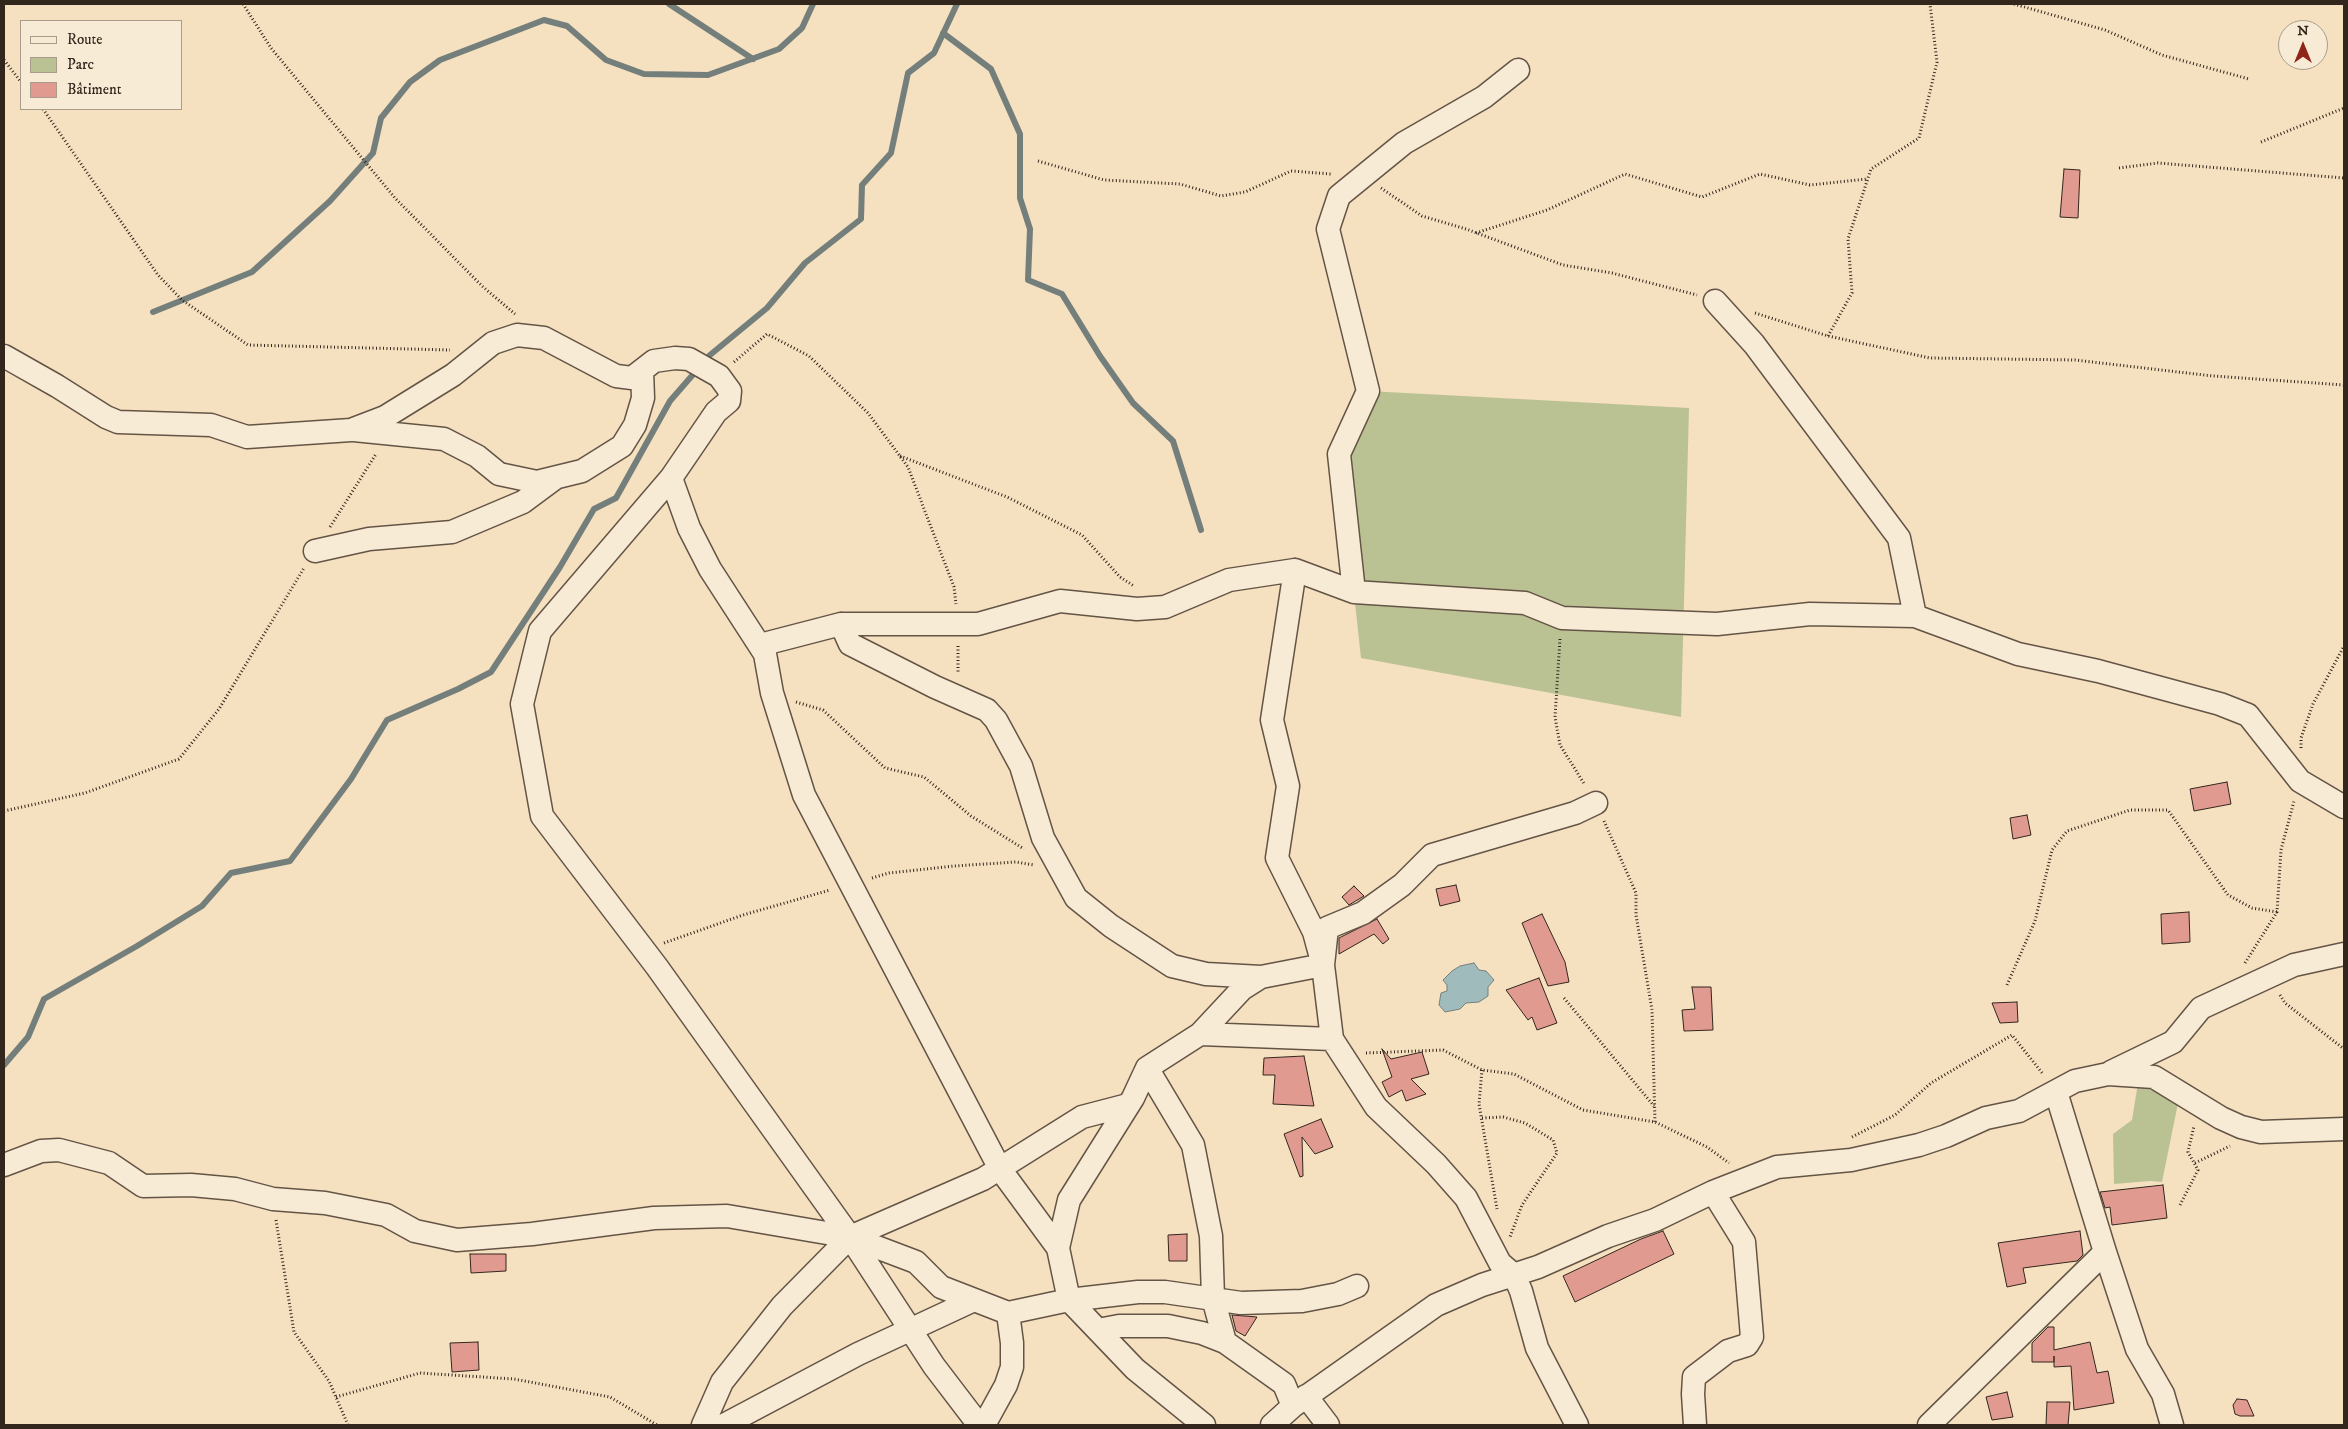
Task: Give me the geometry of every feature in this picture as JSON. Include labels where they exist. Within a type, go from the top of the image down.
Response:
[{"type":"street","points":[[1354,592],[1339,454],[1368,390],[1328,230],[1339,196],[1404,143],[1484,97],[1518,70]]},
{"type":"street","points":[[1716,301],[1754,344],[1899,538],[1915,616]]},
{"type":"street","points":[[351,430],[391,414],[453,375],[493,343],[517,336],[544,338],[616,376],[632,378],[654,362],[675,358],[689,359],[719,376],[730,390],[729,401],[716,412],[671,478],[540,631],[522,704],[542,816],[657,967],[850,1237],[911,1331],[979,1425]]},
{"type":"street","points":[[4,356],[106,417],[118,422],[211,425],[247,437],[351,430],[444,439],[477,456],[499,474],[538,482],[582,471],[622,446],[635,425],[643,398],[642,371]]},
{"type":"street","points":[[315,550],[369,539],[452,532],[523,502],[557,477]]},
{"type":"street","points":[[671,478],[689,528],[710,569],[765,654],[772,693],[804,795],[1000,1169],[1058,1248],[1069,1300],[1135,1369],[1204,1425]]},
{"type":"street","points":[[1295,570],[1272,720],[1288,786],[1277,858],[1314,932],[1323,965],[1332,1039],[1376,1107],[1436,1164],[1466,1198],[1507,1269],[1522,1291],[1537,1348],[1577,1425]]},
{"type":"street","points":[[760,644],[841,624],[978,624],[1060,601],[1137,609],[1165,607],[1229,580],[1295,570],[1354,592],[1524,603],[1562,618],[1718,624],[1810,614],[1915,616],[2018,654],[2098,670],[2220,704],[2248,715],[2300,781],[2344,806]]},
{"type":"street","points":[[841,624],[850,644],[987,710],[996,720],[1021,766],[1043,838],[1076,898],[1111,926],[1172,966],[1206,974],[1261,977],[1323,965]]},
{"type":"street","points":[[1323,965],[1327,928],[1363,913],[1402,885],[1432,855],[1575,813],[1596,803]]},
{"type":"street","points":[[1272,1425],[1299,1401],[1436,1305],[1482,1285],[1507,1269],[1538,1267],[1608,1236],[1655,1220],[1714,1192],[1777,1167],[1851,1160],[1918,1145],[1946,1136],[1986,1118],[2019,1110],[2075,1081],[2108,1074],[2173,1042],[2201,1008],[2294,965],[2344,954]]},
{"type":"street","points":[[1058,1248],[1069,1200],[1128,1105],[1147,1068],[1200,1034],[1242,989],[1261,977]]},
{"type":"street","points":[[1200,1034],[1332,1039]]},
{"type":"street","points":[[1147,1068],[1193,1145],[1210,1236],[1213,1298],[1225,1342]]},
{"type":"street","points":[[2108,1074],[2154,1077],[2222,1118],[2257,1131],[2344,1129]]},
{"type":"street","points":[[2057,1092],[2105,1252],[2137,1349],[2163,1394],[2172,1425]]},
{"type":"street","points":[[703,1425],[722,1382],[782,1306],[850,1237],[983,1179],[1082,1117],[1128,1105]]},
{"type":"street","points":[[4,1165],[41,1151],[59,1150],[109,1163],[144,1186],[191,1185],[235,1189],[273,1199],[325,1204],[386,1215],[415,1231],[457,1240],[532,1234],[654,1218],[727,1216],[850,1237],[916,1262],[941,1287],[1008,1313],[1069,1300],[1138,1292],[1166,1292],[1241,1303],[1302,1301],[1338,1294],[1357,1286]]},
{"type":"street","points":[[1695,1425],[1694,1377],[1728,1351],[1747,1345],[1752,1337],[1744,1242],[1714,1192]]},
{"type":"street","points":[[1928,1425],[2105,1252]]},
{"type":"street","points":[[724,1425],[858,1354],[911,1331],[974,1300]]},
{"type":"street","points":[[984,1425],[1006,1385],[1012,1367],[1012,1343],[1008,1313]]},
{"type":"street","points":[[1098,1330],[1119,1326],[1168,1326],[1202,1333],[1225,1342],[1284,1384],[1299,1401],[1328,1425]]},
{"type":"path","points":[[243,4],[270,48],[395,198],[482,286],[516,315]]},
{"type":"path","points":[[1828,336],[1852,293],[1848,239],[1871,169],[1918,138],[1937,62],[1930,4]]},
{"type":"path","points":[[2014,4],[2105,30],[2162,56],[2249,79]]},
{"type":"path","points":[[4,60],[20,81]]},
{"type":"path","points":[[2261,142],[2344,108]]},
{"type":"path","points":[[43,110],[158,275],[182,300],[248,345],[482,351]]},
{"type":"path","points":[[1038,161],[1104,180],[1180,184],[1221,196],[1246,192],[1291,171],[1364,176],[1422,216],[1476,233],[1563,265],[1612,273],[1716,301]]},
{"type":"path","points":[[2119,168],[2158,163],[2344,178]]},
{"type":"path","points":[[1476,233],[1547,210],[1625,174],[1702,197],[1760,174],[1810,185],[1867,179]]},
{"type":"path","points":[[1753,312],[1828,336],[1930,358],[2074,360],[2213,376],[2344,386]]},
{"type":"path","points":[[719,376],[767,334],[810,356],[868,413],[908,467],[954,587],[958,623],[958,673],[967,701]]},
{"type":"path","points":[[4,811],[85,793],[179,759],[220,710],[315,550],[389,434]]},
{"type":"path","points":[[900,456],[1007,497],[1082,536],[1120,577],[1135,587]]},
{"type":"path","points":[[1562,618],[1555,717],[1560,745],[1596,803],[1636,893],[1636,915],[1652,1010],[1655,1122]]},
{"type":"path","points":[[2241,968],[2277,912],[2281,850],[2300,781],[2301,738],[2313,704],[2344,646]]},
{"type":"path","points":[[772,693],[823,710],[885,768],[924,777],[971,816],[1028,851]]},
{"type":"path","points":[[2007,985],[2035,921],[2052,850],[2067,830],[2130,810],[2168,810],[2228,896],[2252,908],[2277,912]]},
{"type":"path","points":[[2254,950],[2285,1003],[2344,1049]]},
{"type":"path","points":[[1564,998],[1654,1106]]},
{"type":"path","points":[[1848,1139],[1895,1115],[1931,1084],[2012,1035],[2057,1092]]},
{"type":"path","points":[[1332,1039],[1365,1053],[1443,1050],[1482,1070],[1514,1074],[1583,1110],[1655,1122],[1707,1147],[1729,1163],[1738,1164]]},
{"type":"path","points":[[1482,1070],[1479,1104],[1497,1218]]},
{"type":"path","points":[[2180,1204],[2198,1170],[2188,1152],[2199,1103]]},
{"type":"path","points":[[1482,1118],[1503,1117],[1524,1123],[1553,1140],[1557,1153],[1522,1204],[1507,1269]]},
{"type":"path","points":[[2195,1164],[2257,1131]]},
{"type":"path","points":[[273,1199],[294,1332],[329,1381],[348,1425]]},
{"type":"path","points":[[336,1397],[420,1373],[514,1379],[610,1397],[657,1425]]},
{"type":"green space","points":[[1368,391],[1689,408],[1681,717],[1361,658],[1339,454]]},
{"type":"green space","points":[[2138,1083],[2162,1092],[2178,1103],[2162,1182],[2114,1184],[2113,1134],[2132,1120]]},
{"type":"water","points":[[1474,963],[1479,970],[1486,971],[1494,980],[1488,987],[1488,996],[1479,1002],[1466,1003],[1460,1009],[1445,1012],[1439,1005],[1441,993],[1447,991],[1447,985],[1443,980],[1460,966]]},
{"type":"building","points":[[2064,169],[2080,170],[2078,218],[2060,217]]},
{"type":"building","points":[[2227,782],[2231,804],[2194,811],[2190,789]]},
{"type":"building","points":[[2027,815],[2031,835],[2013,839],[2010,818]]},
{"type":"building","points":[[1456,885],[1460,901],[1440,906],[1436,889]]},
{"type":"building","points":[[1354,886],[1364,896],[1349,905],[1342,897]]},
{"type":"building","points":[[2189,912],[2190,942],[2162,944],[2161,914]]},
{"type":"building","points":[[1542,914],[1565,962],[1569,982],[1548,986],[1522,923]]},
{"type":"building","points":[[1377,919],[1389,939],[1383,944],[1374,934],[1339,954],[1339,938]]},
{"type":"building","points":[[1539,978],[1557,1023],[1537,1030],[1532,1017],[1528,1020],[1506,990]]},
{"type":"building","points":[[1692,987],[1711,987],[1713,1030],[1684,1031],[1682,1010],[1695,1009]]},
{"type":"building","points":[[2017,1002],[2018,1022],[2000,1023],[1992,1003]]},
{"type":"building","points":[[1382,1049],[1391,1059],[1422,1052],[1429,1074],[1411,1079],[1426,1094],[1406,1101],[1402,1090],[1389,1097],[1382,1082],[1392,1077]]},
{"type":"building","points":[[1304,1056],[1314,1106],[1273,1104],[1275,1075],[1263,1075],[1264,1058]]},
{"type":"building","points":[[1321,1119],[1333,1147],[1315,1154],[1302,1137],[1303,1176],[1300,1177],[1284,1134]]},
{"type":"building","points":[[2163,1185],[2167,1218],[2112,1225],[2110,1207],[2105,1208],[2100,1192]]},
{"type":"building","points":[[1663,1231],[1674,1254],[1575,1302],[1563,1276],[1641,1239]]},
{"type":"building","points":[[2080,1231],[2083,1255],[2077,1261],[2023,1268],[2026,1283],[2007,1287],[1998,1243]]},
{"type":"building","points":[[1187,1234],[1187,1261],[1169,1261],[1168,1235]]},
{"type":"building","points":[[470,1254],[506,1254],[506,1271],[471,1273]]},
{"type":"building","points":[[1232,1315],[1257,1317],[1245,1336],[1236,1331]]},
{"type":"building","points":[[2048,1327],[2054,1327],[2054,1350],[2090,1342],[2097,1373],[2108,1371],[2114,1403],[2074,1410],[2071,1366],[2054,1367],[2054,1362],[2032,1362],[2032,1343]]},
{"type":"building","points":[[478,1342],[479,1370],[452,1372],[450,1343]]},
{"type":"building","points":[[2007,1392],[2013,1417],[1992,1420],[1986,1397]]},
{"type":"building","points":[[2237,1399],[2247,1400],[2254,1416],[2235,1414],[2233,1405]]},
{"type":"building","points":[[2047,1402],[2070,1402],[2068,1425],[2046,1425]]},
{"type":"waterway","points":[[669,4],[753,59]]},
{"type":"waterway","points":[[153,312],[252,272],[330,201],[373,153],[381,118],[410,82],[440,60],[544,20],[567,26],[606,60],[644,74],[708,75],[779,49],[802,28],[813,4]]},
{"type":"waterway","points":[[4,1065],[28,1037],[44,999],[202,906],[231,873],[290,861],[351,779],[387,720],[458,689],[491,672],[560,567],[594,509],[616,498],[670,401],[710,355],[767,308],[805,263],[861,219],[862,185],[891,153],[908,73],[934,53],[957,4]]},
{"type":"waterway","points":[[943,33],[991,69],[1020,134],[1020,198],[1030,229],[1028,280],[1062,294],[1100,356],[1133,403],[1173,441],[1201,530]]}]
